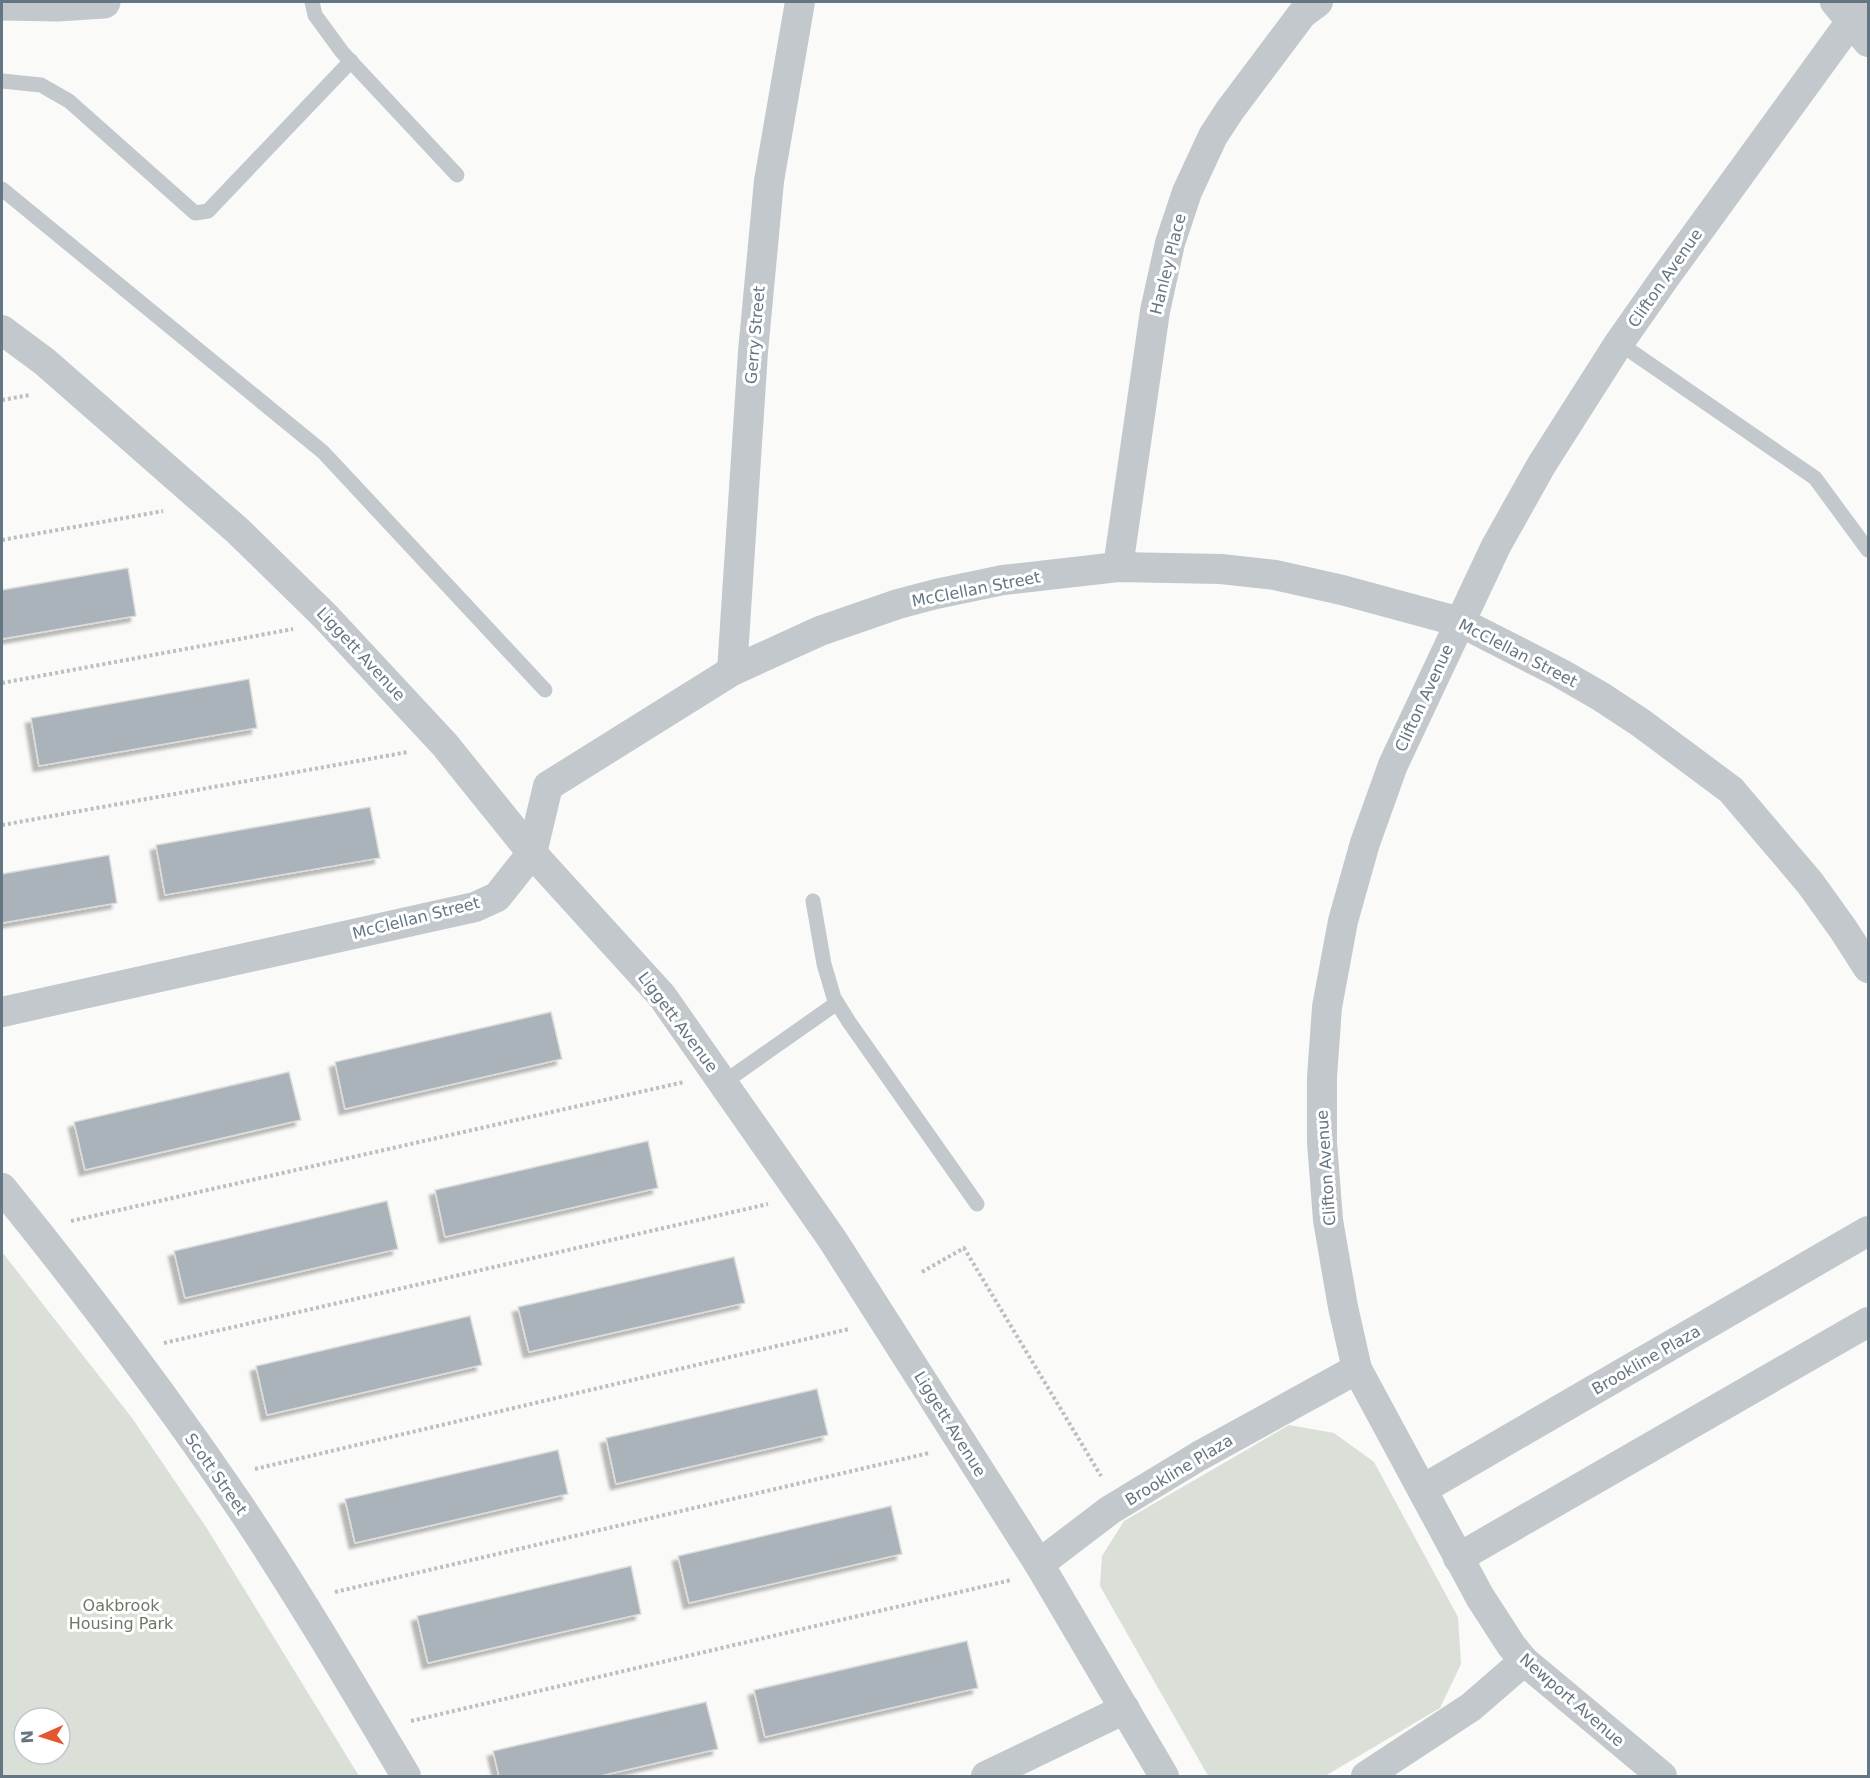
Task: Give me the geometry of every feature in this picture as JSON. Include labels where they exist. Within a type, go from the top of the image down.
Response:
[{"type":"street","points":[[2,4],[57,5],[104,2]]},
{"type":"street","name":"Gerry Street","points":[[732,671],[753,352],[769,181],[800,2]]},
{"type":"street","name":"Hanley Place","points":[[1118,567],[1155,310],[1170,243],[1187,192],[1213,136],[1230,110],[1302,14],[1318,2]]},
{"type":"street","name":"Clifton Avenue","points":[[1423,1489],[1357,1369],[1342,1307],[1328,1220],[1322,1142],[1322,1077],[1327,1007],[1343,921],[1365,843],[1393,765],[1496,546],[1542,464],[1619,343],[1855,16]]},
{"type":"street","name":"Liggett Avenue","points":[[2,330],[45,362],[238,531],[332,622],[445,746],[532,853],[662,996],[802,1196],[884,1320],[1041,1568],[1164,1776]]},
{"type":"street","name":"McClellan Street","points":[[2,1012],[475,907],[496,897],[532,853],[548,786],[732,671],[820,631],[898,604],[1003,580],[1118,567],[1221,569],[1275,575],[1342,590],[1460,622],[1560,673],[1641,723],[1731,790],[1810,883],[1869,968]]},
{"type":"street","name":"Scott Street","points":[[2,1188],[129,1351],[219,1478],[299,1600],[406,1776]]},
{"type":"street","name":"Brookline Plaza","points":[[1423,1489],[1869,1231]]},
{"type":"street","points":[[1458,1558],[1869,1322]]},
{"type":"street","name":"Brookline Plaza","points":[[1041,1568],[1110,1510],[1179,1468],[1357,1369]]},
{"type":"street","name":"Newport Avenue","points":[[1423,1489],[1480,1598],[1524,1661],[1662,1776]]},
{"type":"street","points":[[1366,1776],[1471,1707],[1524,1661]]},
{"type":"street","points":[[986,1776],[1125,1709]]},
{"type":"lane","points":[[312,2],[315,15],[351,61],[457,175]]},
{"type":"lane","points":[[2,81],[41,85],[69,101],[195,213],[208,211],[351,61]]},
{"type":"lane","points":[[2,189],[322,452],[545,690]]},
{"type":"lane","points":[[1619,343],[1815,478],[1869,550]]},
{"type":"lane","points":[[813,901],[824,963],[834,998],[977,1204]]},
{"type":"lane","points":[[720,1079],[837,1003]]},
{"type":"path","points":[[2,540],[206,504]]},
{"type":"path","points":[[2,683],[332,622]]},
{"type":"path","points":[[2,825],[445,746]]},
{"type":"path","points":[[35,1229],[720,1079]]},
{"type":"path","points":[[129,1351],[802,1196]]},
{"type":"path","points":[[922,1272],[964,1248],[1101,1476]]},
{"type":"path","points":[[219,1478],[884,1320]]},
{"type":"path","points":[[299,1600],[963,1446]]},
{"type":"path","points":[[378,1729],[1041,1568]]},
{"type":"green space","name":"Oakbrook Housing Park","points":[[2,1252],[132,1418],[206,1527],[359,1776],[2,1776]]},
{"type":"green space","points":[[1289,1425],[1334,1433],[1374,1462],[1458,1617],[1461,1664],[1440,1708],[1325,1776],[1210,1776],[1100,1586],[1102,1556],[1124,1521]]},
{"type":"building","points":[[128,568],[136,616],[2,639],[2,590]]},
{"type":"building","points":[[249,679],[257,728],[39,766],[31,718]]},
{"type":"building","points":[[370,807],[380,858],[165,895],[156,845]]},
{"type":"building","points":[[109,855],[117,903],[2,923],[2,874]]},
{"type":"building","points":[[551,1012],[562,1059],[345,1109],[335,1062]]},
{"type":"building","points":[[289,1072],[301,1120],[85,1170],[74,1122]]},
{"type":"building","points":[[648,1141],[658,1188],[445,1237],[435,1190]]},
{"type":"building","points":[[387,1201],[398,1249],[185,1298],[174,1251]]},
{"type":"building","points":[[734,1257],[745,1303],[529,1352],[518,1307]]},
{"type":"building","points":[[470,1316],[482,1365],[267,1415],[256,1366]]},
{"type":"building","points":[[817,1389],[828,1435],[616,1484],[606,1438]]},
{"type":"building","points":[[558,1450],[568,1494],[355,1543],[345,1499]]},
{"type":"building","points":[[891,1506],[902,1554],[689,1603],[678,1556]]},
{"type":"building","points":[[631,1566],[641,1614],[428,1663],[417,1616]]},
{"type":"building","points":[[967,1641],[978,1688],[765,1737],[754,1690]]},
{"type":"building","points":[[706,1702],[718,1749],[600,1776],[499,1776],[493,1751]]}]
